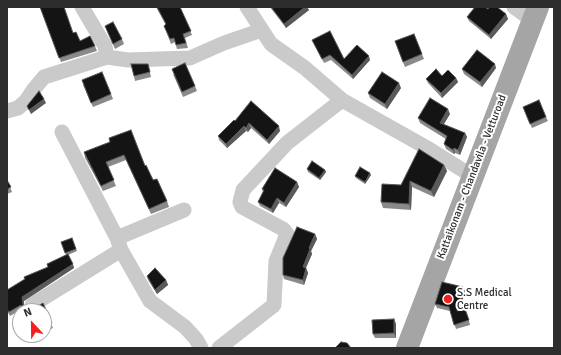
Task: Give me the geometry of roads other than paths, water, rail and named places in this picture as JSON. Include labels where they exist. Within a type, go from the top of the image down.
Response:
[{"type":"main road","name":"Kattaikonam - Chandavila - Vetturoad","points":[[407,348],[535,13]]},
{"type":"street","points":[[82,7],[105,46],[107,57]]},
{"type":"street","points":[[247,7],[271,44],[305,68],[342,100],[472,176]]},
{"type":"street","points":[[514,7],[535,13]]},
{"type":"street","points":[[7,111],[18,108],[26,101],[44,77],[107,57],[128,60],[190,58],[224,43],[262,30]]},
{"type":"street","points":[[219,348],[274,305],[276,262],[287,234],[283,229],[242,207],[240,202],[243,190],[287,143],[342,100]]},
{"type":"street","points":[[62,132],[150,301],[185,327],[196,338],[201,348]]},
{"type":"street","points":[[35,303],[119,244],[184,210]]},
{"type":"place","name":"S.S Medical Centre","points":[[448,299]]}]
